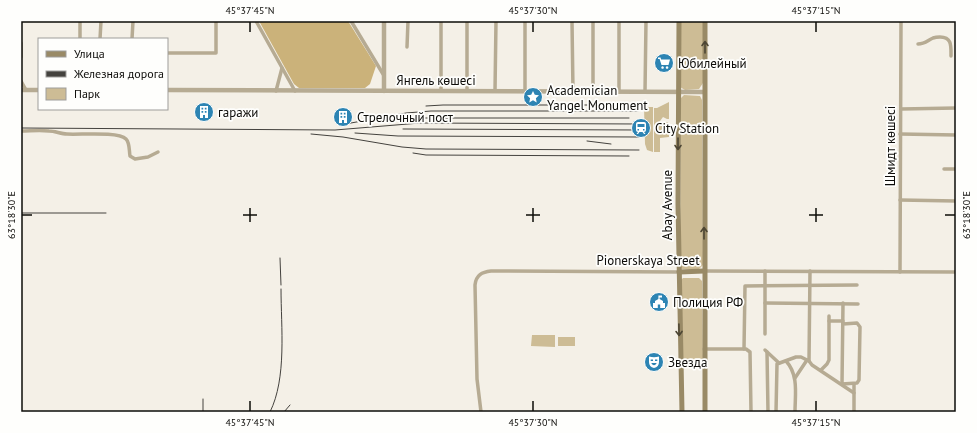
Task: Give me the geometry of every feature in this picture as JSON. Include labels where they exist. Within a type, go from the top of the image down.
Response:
[{"type":"main road","name":"Abay Avenue","points":[[679,21],[678,204],[682,412]]},
{"type":"main road","points":[[705,21],[705,412]]},
{"type":"main road","name":"Pionerskaya Street","points":[[679,272],[704,271]]},
{"type":"street","points":[[80,21],[80,38]]},
{"type":"street","points":[[100,21],[100,38]]},
{"type":"street","points":[[132,21],[132,38]]},
{"type":"street","points":[[168,53],[216,53],[216,21]]},
{"type":"street","points":[[256,21],[295,91]]},
{"type":"street","points":[[352,21],[384,75]]},
{"type":"street","points":[[384,21],[384,91]]},
{"type":"street","points":[[407,47],[408,21]]},
{"type":"street","points":[[441,21],[441,91]]},
{"type":"street","points":[[467,91],[468,21]]},
{"type":"street","points":[[495,92],[496,21]]},
{"type":"street","points":[[525,21],[525,92]]},
{"type":"street","points":[[572,21],[573,92]]},
{"type":"street","points":[[593,21],[593,92]]},
{"type":"street","points":[[619,21],[619,92]]},
{"type":"street","points":[[645,92],[646,21]]},
{"type":"street","name":"Шмидт көшесі","points":[[900,272],[901,21]]},
{"type":"street","points":[[918,44],[926,43],[935,37],[945,37],[951,42],[950,56],[956,56]]},
{"type":"street","points":[[21,43],[21,57]]},
{"type":"street","points":[[276,91],[282,68]]},
{"type":"street","points":[[21,81],[24,90],[38,90]]},
{"type":"street","name":"Янгель көшесі","points":[[168,90],[704,92]]},
{"type":"street","points":[[901,109],[956,108]]},
{"type":"street","points":[[21,132],[50,131],[68,134],[91,134],[124,137],[129,143],[130,156],[135,159],[148,157],[158,152]]},
{"type":"street","points":[[900,134],[956,134]]},
{"type":"street","points":[[944,169],[956,169]]},
{"type":"street","points":[[900,200],[956,200]]},
{"type":"street","name":"Pionerskaya Street","points":[[481,412],[477,380],[475,285],[479,274],[491,271],[679,272]]},
{"type":"street","name":"Pionerskaya Street","points":[[704,271],[956,272]]},
{"type":"street","points":[[765,271],[765,334]]},
{"type":"street","points":[[795,378],[808,360],[810,271]]},
{"type":"street","points":[[744,349],[745,286],[857,285]]},
{"type":"street","points":[[765,303],[858,304]]},
{"type":"street","points":[[842,303],[842,384]]},
{"type":"street","points":[[821,370],[829,360],[829,316]]},
{"type":"street","points":[[829,321],[857,323],[860,327],[859,380],[854,384],[842,384]]},
{"type":"street","points":[[704,349],[744,349],[750,352],[751,412]]},
{"type":"street","points":[[768,412],[766,351],[779,363]]},
{"type":"street","points":[[776,412],[776,365],[796,357],[801,357],[808,360],[812,365],[854,392]]},
{"type":"street","points":[[786,361],[792,367],[795,378],[795,412]]},
{"type":"street","points":[[854,384],[854,412]]},
{"type":"green space","points":[[681,21],[703,21],[703,83],[699,89],[685,90],[680,87]]},
{"type":"green space","points":[[684,95],[700,96],[702,100],[703,265],[699,269],[682,269],[680,267],[681,98]]},
{"type":"green space","points":[[669,102],[669,119],[663,117],[660,121],[663,124],[667,122],[669,123],[669,137],[660,138],[660,152],[654,152],[654,108]]},
{"type":"green space","points":[[644,107],[653,107],[653,152],[647,150],[645,144]]},
{"type":"green space","points":[[683,278],[699,278],[702,281],[703,362],[682,363],[681,280]]},
{"type":"green space","points":[[532,335],[555,335],[555,347],[531,346]]},
{"type":"green space","points":[[558,337],[575,337],[575,346],[558,346]]},
{"type":"shaded area","points":[[259,21],[348,21],[376,66],[370,84],[365,88],[299,88],[294,84]]},
{"type":"railway","points":[[426,106],[638,105]]},
{"type":"railway","points":[[340,125],[406,113],[431,111],[638,111]]},
{"type":"railway","points":[[421,118],[629,118]]},
{"type":"railway","points":[[21,128],[335,130],[420,123],[639,124]]},
{"type":"railway","points":[[403,129],[639,130]]},
{"type":"railway","points":[[355,133],[398,136],[639,137]]},
{"type":"railway","points":[[311,134],[426,149],[639,150]]},
{"type":"railway","points":[[587,141],[611,144]]},
{"type":"railway","points":[[413,153],[426,155],[629,156]]},
{"type":"railway","points":[[21,213],[106,213]]},
{"type":"railway","points":[[280,258],[281,285]]},
{"type":"railway","points":[[270,412],[279,384],[281,368],[281,289]]},
{"type":"railway","points":[[203,399],[203,412]]},
{"type":"railway","points":[[284,412],[290,405]]},
{"type":"place","name":"Юбилейный","points":[[664,63]]},
{"type":"place","name":"Academician Yangel Monument","points":[[533,97]]},
{"type":"place","name":"гаражи","points":[[204,112]]},
{"type":"place","name":"Стрелочный пост","points":[[343,117]]},
{"type":"place","name":"City Station","points":[[641,128]]},
{"type":"place","name":"Полиция РФ","points":[[659,302]]},
{"type":"place","name":"Звезда","points":[[654,362]]}]
